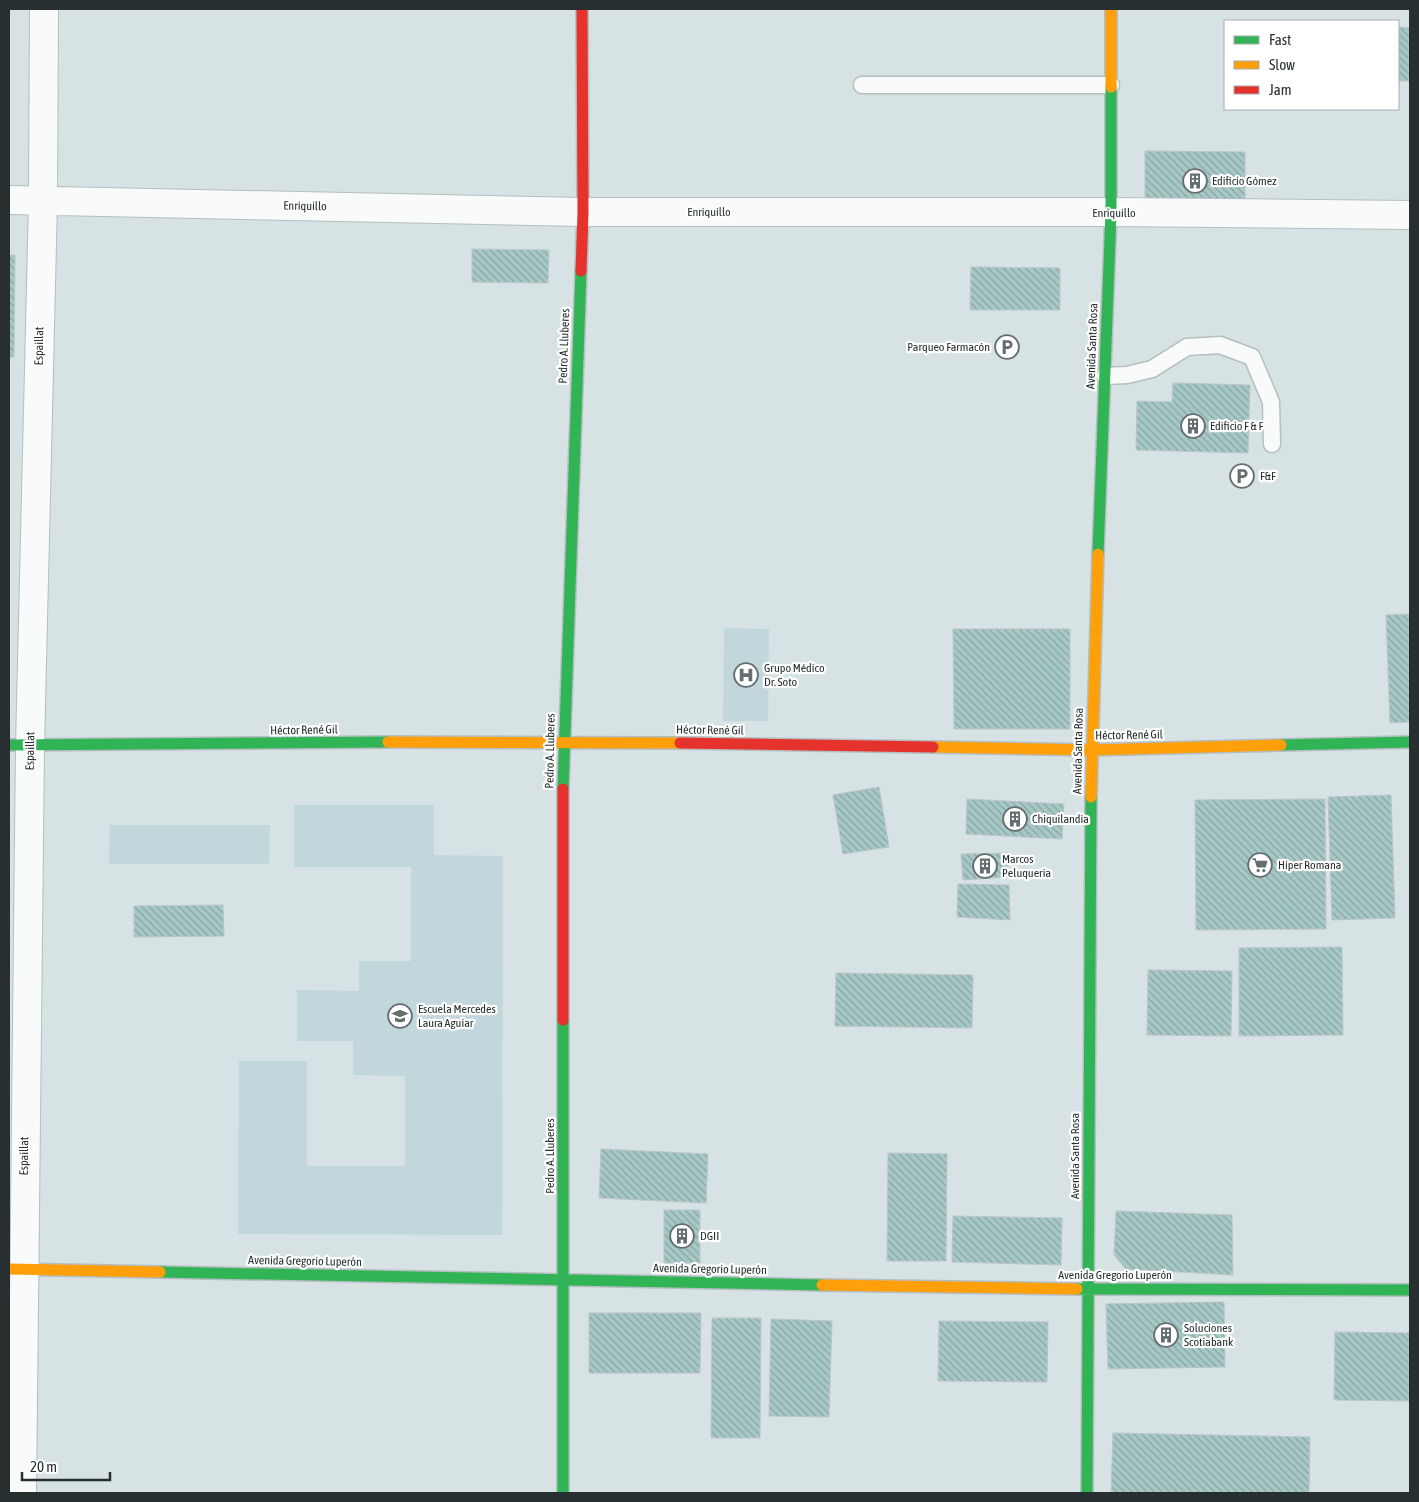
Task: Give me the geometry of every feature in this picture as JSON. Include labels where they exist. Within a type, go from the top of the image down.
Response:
[{"type":"main road","name":"Pedro A. Lluberes","points":[[563,1493],[563,741],[583,212],[582,9]]},
{"type":"main road","name":"Avenida Santa Rosa","points":[[1086,1493],[1090,750],[1111,212],[1111,9]]},
{"type":"main road","name":"Héctor René Gil","points":[[19,746],[563,741],[1090,750],[1410,742]]},
{"type":"main road","name":"Avenida Gregorio Luperón","points":[[16,1269],[564,1281],[1088,1289],[1410,1290]]},
{"type":"street","name":"Espaillat","points":[[22,1493],[16,1269],[19,746],[43,201],[44,9]]},
{"type":"street","name":"Enriquillo","points":[[9,200],[583,212],[1111,212],[1410,215]]},
{"type":"lane","points":[[862,84],[1111,86]]},
{"type":"lane","points":[[1105,376],[1127,375],[1152,369],[1187,347],[1220,345],[1252,357],[1271,402],[1272,444]]},
{"type":"shaded area","name":"Grupo Médico Dr. Soto","points":[[724,628],[769,629],[768,721],[723,721]]},
{"type":"shaded area","name":"Escuela Mercedes Laura Aguiar","points":[[294,805],[434,805],[434,855],[503,856],[502,1235],[238,1234],[239,1061],[307,1061],[307,1166],[405,1166],[405,1076],[353,1075],[353,1041],[297,1041],[297,990],[359,991],[359,961],[411,961],[411,867],[294,867]]},
{"type":"shaded area","points":[[110,825],[270,825],[269,864],[109,864]]},
{"type":"building","points":[[1399,27],[1410,28],[1410,81],[1399,81]]},
{"type":"building","name":"Edificio Gómez","points":[[1145,151],[1245,152],[1245,211],[1145,210]]},
{"type":"building","points":[[472,249],[549,250],[548,283],[472,282]]},
{"type":"building","points":[[9,255],[15,255],[14,357],[9,357]]},
{"type":"building","points":[[971,267],[1060,268],[1060,310],[970,310]]},
{"type":"building","name":"Edificio F & F","points":[[1173,383],[1250,385],[1248,453],[1136,450],[1137,401],[1172,402]]},
{"type":"building","points":[[1410,614],[1410,722],[1390,723],[1386,615]]},
{"type":"building","points":[[953,629],[1070,629],[1070,729],[954,729]]},
{"type":"building","points":[[879,787],[889,847],[843,854],[833,795]]},
{"type":"building","points":[[1391,795],[1395,918],[1332,920],[1328,797]]},
{"type":"building","name":"Chiquilandia","points":[[967,799],[1064,804],[1062,839],[966,834]]},
{"type":"building","name":"Hiper Romana","points":[[1325,799],[1326,929],[1196,930],[1195,800]]},
{"type":"building","name":"Marcos Peluqueria","points":[[1009,853],[1007,877],[963,880],[961,854]]},
{"type":"building","points":[[958,884],[1009,885],[1010,920],[957,917]]},
{"type":"building","points":[[223,905],[224,936],[134,937],[134,906]]},
{"type":"building","points":[[1342,947],[1343,1035],[1239,1036],[1239,948]]},
{"type":"building","points":[[1148,970],[1232,971],[1231,1036],[1147,1035]]},
{"type":"building","points":[[836,973],[973,975],[972,1028],[835,1026]]},
{"type":"building","points":[[601,1149],[708,1154],[706,1203],[599,1198]]},
{"type":"building","points":[[888,1153],[947,1154],[946,1261],[887,1261]]},
{"type":"building","name":"DGII","points":[[664,1210],[700,1210],[700,1263],[664,1263]]},
{"type":"building","points":[[1116,1211],[1232,1215],[1233,1275],[1126,1269],[1114,1255]]},
{"type":"building","points":[[953,1216],[1062,1218],[1061,1265],[952,1262]]},
{"type":"building","name":"Soluciones Scotiabank","points":[[1224,1302],[1225,1367],[1108,1369],[1106,1304]]},
{"type":"building","points":[[589,1313],[701,1313],[700,1373],[589,1373]]},
{"type":"building","points":[[712,1318],[761,1318],[760,1438],[711,1438]]},
{"type":"building","points":[[771,1319],[832,1321],[829,1417],[769,1416]]},
{"type":"building","points":[[939,1321],[1048,1322],[1047,1382],[938,1381]]},
{"type":"building","points":[[1335,1332],[1410,1333],[1410,1401],[1334,1400]]},
{"type":"building","points":[[1113,1433],[1310,1437],[1309,1493],[1111,1493]]},
{"type":"traffic: fast","points":[[1098,554],[1111,212],[1111,87]]},
{"type":"traffic: fast","points":[[563,789],[581,271]]},
{"type":"traffic: fast","points":[[9,745],[388,742]]},
{"type":"traffic: fast","points":[[1281,745],[1410,742]]},
{"type":"traffic: fast","points":[[1087,1493],[1091,797]]},
{"type":"traffic: fast","points":[[563,1020],[563,1493]]},
{"type":"traffic: fast","points":[[160,1272],[822,1285]]},
{"type":"traffic: fast","points":[[1077,1289],[1410,1290]]},
{"type":"traffic: slow","points":[[1111,9],[1111,87]]},
{"type":"traffic: slow","points":[[1091,797],[1098,554]]},
{"type":"traffic: slow","points":[[388,742],[680,743]]},
{"type":"traffic: slow","points":[[933,747],[1091,750],[1281,745]]},
{"type":"traffic: slow","points":[[9,1269],[160,1272]]},
{"type":"traffic: slow","points":[[822,1285],[1077,1289]]},
{"type":"traffic: jam","points":[[581,271],[583,212],[582,9]]},
{"type":"traffic: jam","points":[[680,743],[933,747]]},
{"type":"traffic: jam","points":[[563,789],[563,1020]]},
{"type":"place","name":"Edificio Gómez","points":[[1195,181]]},
{"type":"place","name":"Parqueo Farmacón","points":[[1007,347]]},
{"type":"place","name":"Edificio F & F","points":[[1193,426]]},
{"type":"place","name":"F&F","points":[[1242,476]]},
{"type":"place","name":"Grupo Médico Dr. Soto","points":[[746,675]]},
{"type":"place","name":"Chiquilandia","points":[[1015,819]]},
{"type":"place","name":"Hiper Romana","points":[[1260,865]]},
{"type":"place","name":"Marcos Peluqueria","points":[[985,866]]},
{"type":"place","name":"Escuela Mercedes Laura Aguiar","points":[[400,1016]]},
{"type":"place","name":"DGII","points":[[682,1236]]},
{"type":"place","name":"Soluciones Scotiabank","points":[[1166,1335]]}]
